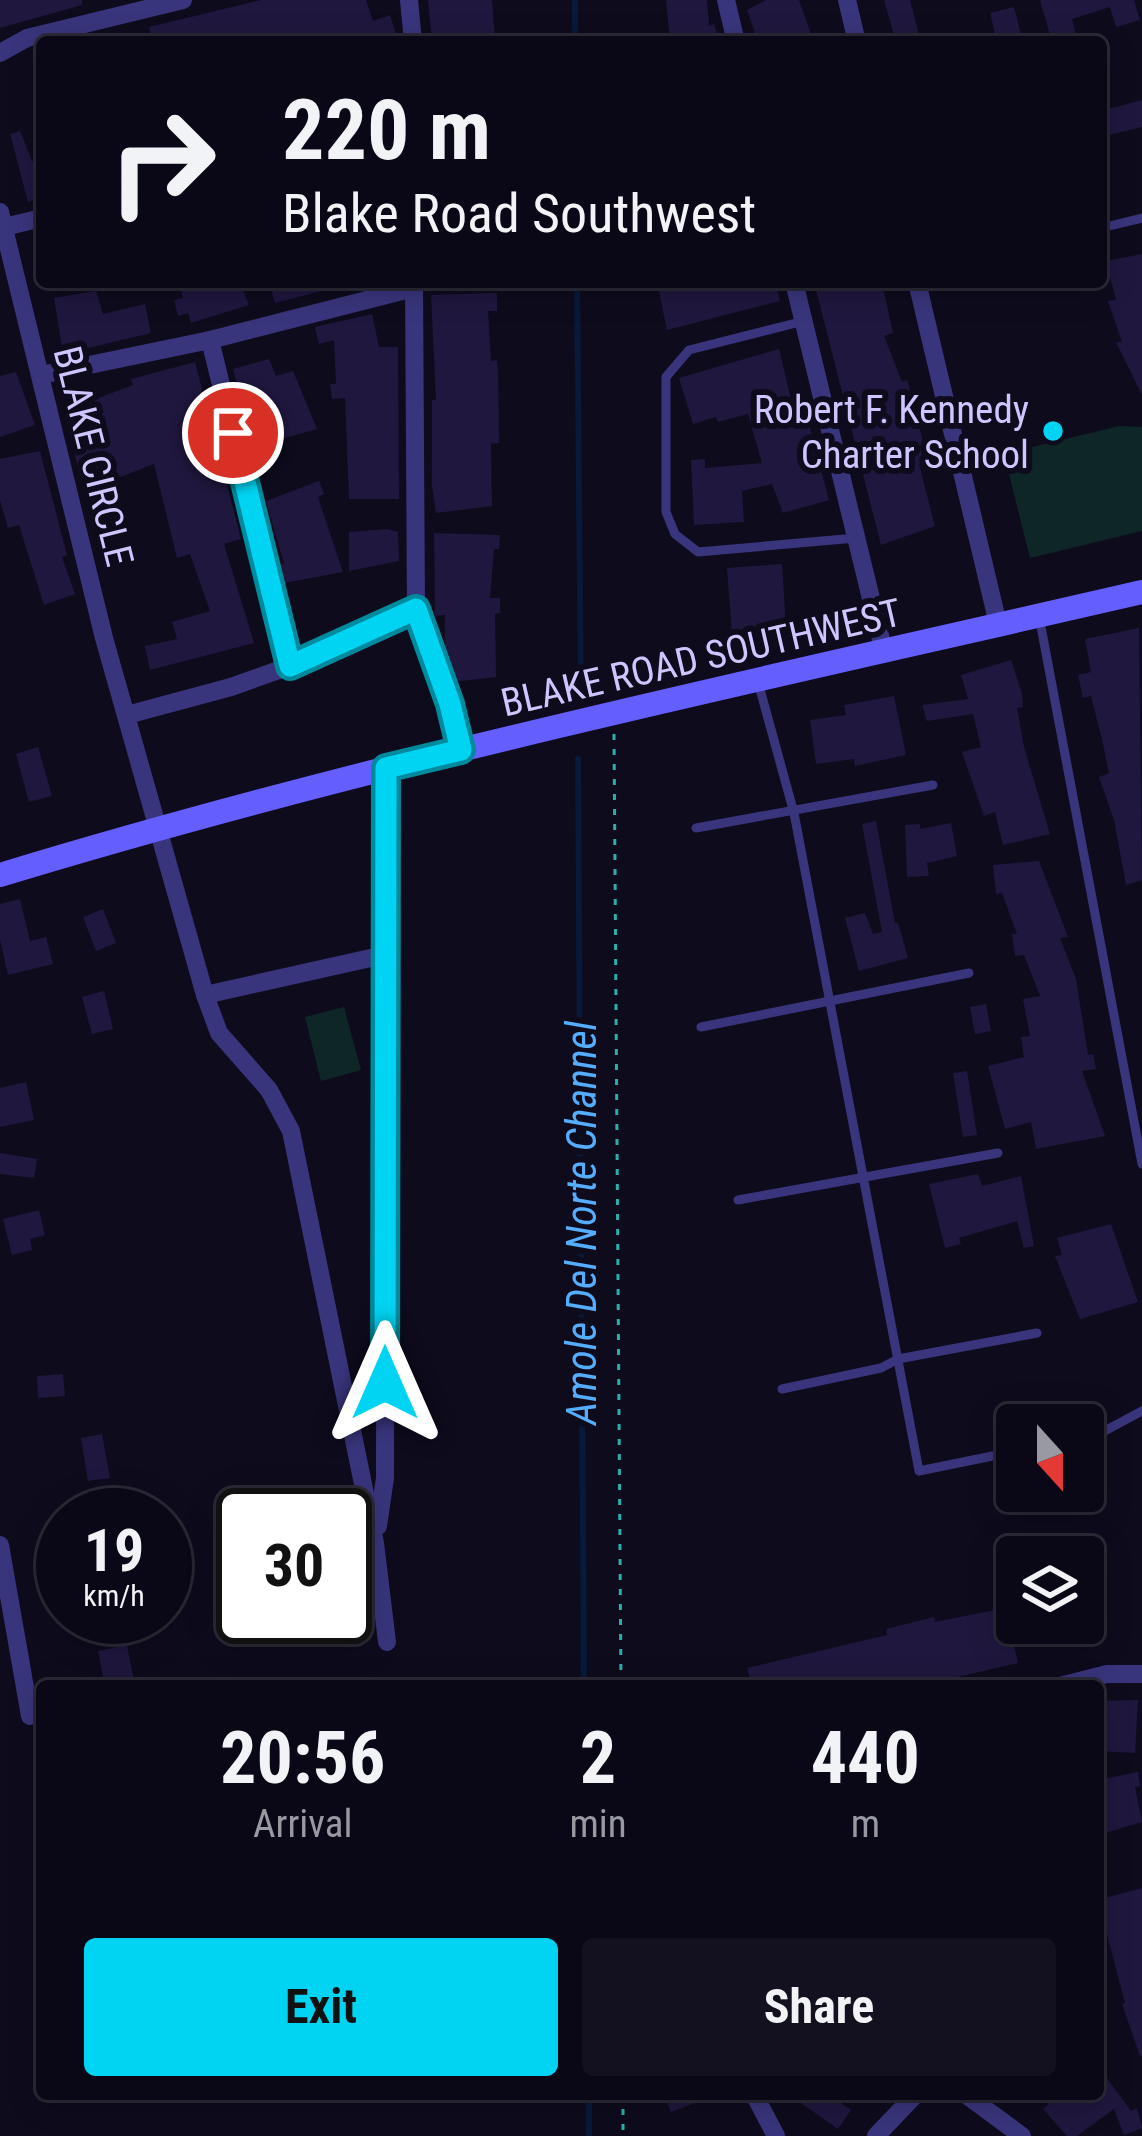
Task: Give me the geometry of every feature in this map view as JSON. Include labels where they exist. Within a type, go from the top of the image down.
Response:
[{"type":"main road","name":"BLAKE ROAD SOUTHWEST","points":[[0,875],[160,826],[386,768],[1142,592]]},
{"type":"street","points":[[0,52],[27,38],[183,0]]},
{"type":"street","points":[[410,0],[413,36]]},
{"type":"street","points":[[726,0],[735,36]]},
{"type":"street","points":[[847,0],[856,36]]},
{"type":"street","points":[[2,220],[36,218]]},
{"type":"street","name":"BLAKE CIRCLE","points":[[2,220],[104,638],[205,995],[219,1033],[269,1090],[291,1131],[375,1543]]},
{"type":"street","points":[[41,375],[210,340],[404,288]]},
{"type":"street","points":[[415,288],[416,609],[461,750]]},
{"type":"street","points":[[796,288],[884,652]]},
{"type":"street","points":[[918,288],[998,624]]},
{"type":"street","points":[[210,340],[290,666]]},
{"type":"street","points":[[128,715],[290,666],[416,609]]},
{"type":"street","points":[[386,768],[385,1478],[375,1543],[388,1642]]},
{"type":"street","points":[[205,995],[384,955]]},
{"type":"street","points":[[0,1545],[30,1716]]},
{"type":"street","points":[[1084,1680],[1142,1674]]},
{"type":"street","points":[[757,2100],[776,2136]]},
{"type":"street","points":[[876,2136],[910,2100]]},
{"type":"street","points":[[973,2100],[1022,2136]]},
{"type":"lane","points":[[1107,227],[1142,218]]},
{"type":"lane","points":[[804,321],[689,350],[672,366],[663,400],[666,512],[675,534],[698,552],[856,538]]},
{"type":"lane","points":[[1040,616],[1142,1164]]},
{"type":"lane","points":[[758,682],[794,813],[919,1471],[996,1454]]},
{"type":"lane","points":[[695,828],[933,785]]},
{"type":"lane","points":[[701,1027],[969,973]]},
{"type":"lane","points":[[738,1201],[998,1153]]},
{"type":"lane","points":[[782,1389],[880,1368],[898,1359],[1037,1333]]},
{"type":"lane","points":[[1104,1431],[1142,1411]]},
{"type":"path","points":[[610,715],[617,772],[621,1680]]},
{"type":"path","points":[[623,2100],[623,2136]]},
{"type":"green space","points":[[1119,426],[1142,427],[1142,531],[1030,558],[1004,454]]},
{"type":"green space","points":[[344,1007],[361,1070],[321,1081],[305,1017]]},
{"type":"building","points":[[0,0],[82,0],[82,5],[0,28]]},
{"type":"building","points":[[261,0],[366,0],[373,21],[390,15],[396,34],[151,36],[149,27]]},
{"type":"building","points":[[428,0],[492,0],[495,36],[431,36]]},
{"type":"building","points":[[666,0],[707,0],[709,26],[714,24],[718,36],[669,36]]},
{"type":"building","points":[[766,0],[799,0],[812,36],[756,36],[747,10]]},
{"type":"building","points":[[884,0],[910,0],[919,36],[894,36]]},
{"type":"building","points":[[1040,0],[1134,0],[1140,20],[1116,27],[1110,7],[1072,19],[1076,36],[1050,36]]},
{"type":"building","points":[[1014,7],[1021,36],[996,36],[990,13]]},
{"type":"building","points":[[1142,100],[1142,127],[1107,136],[1107,109]]},
{"type":"building","points":[[20,131],[36,170],[36,200],[28,202],[10,134]]},
{"type":"building","points":[[1142,254],[1142,395],[1116,342],[1122,342],[1108,301],[1116,300],[1107,261]]},
{"type":"building","points":[[180,288],[242,288],[249,305],[191,323],[188,313],[178,316],[174,300],[183,298]]},
{"type":"building","points":[[271,288],[332,288],[275,303]]},
{"type":"building","points":[[658,288],[777,288],[780,301],[667,330]]},
{"type":"building","points":[[816,288],[883,288],[893,333],[884,336],[911,394],[928,461],[919,464],[935,526],[881,545]]},
{"type":"building","points":[[96,291],[103,314],[145,304],[151,333],[63,354],[54,298]]},
{"type":"building","points":[[497,293],[497,311],[488,311],[491,361],[497,360],[498,374],[499,443],[491,444],[492,506],[436,513],[431,295]]},
{"type":"building","points":[[372,314],[379,347],[398,347],[399,499],[349,499],[345,398],[332,399],[330,384],[336,384],[334,340],[319,344],[315,327]]},
{"type":"building","points":[[779,349],[797,424],[808,421],[829,500],[783,513],[772,484],[742,491],[744,522],[694,525],[691,460],[705,459],[705,468],[762,463],[748,414],[693,424],[679,378]]},
{"type":"building","points":[[269,359],[276,376],[293,371],[317,429],[253,447],[233,369]]},
{"type":"building","points":[[195,362],[241,539],[224,544],[254,643],[150,670],[145,646],[177,639],[172,622],[210,611],[190,554],[177,558],[154,464],[84,491],[64,411],[133,385],[131,379]]},
{"type":"building","points":[[16,372],[35,425],[0,437],[0,376]]},
{"type":"building","points":[[40,451],[67,555],[62,557],[75,594],[44,605],[19,525],[8,528],[0,500],[0,459]]},
{"type":"building","points":[[319,481],[324,494],[318,497],[343,572],[284,583],[284,564],[266,501]]},
{"type":"building","points":[[349,532],[398,532],[399,561],[349,571]]},
{"type":"building","points":[[434,533],[500,535],[499,549],[494,549],[490,598],[500,598],[500,613],[495,614],[496,677],[453,682],[445,648],[445,615],[435,616]]},
{"type":"building","points":[[782,564],[786,629],[732,633],[727,568]]},
{"type":"building","points":[[1139,628],[1142,880],[1126,885],[1114,820],[1099,777],[1109,773],[1102,739],[1091,696],[1083,698],[1078,675],[1091,672],[1085,639]]},
{"type":"building","points":[[1011,660],[1022,693],[1023,707],[1017,708],[1024,747],[1050,834],[1003,845],[995,812],[984,816],[962,752],[981,747],[973,714],[927,721],[922,705],[968,699],[961,675]]},
{"type":"building","points":[[894,696],[906,755],[855,766],[854,759],[816,764],[810,720],[846,715],[844,705]]},
{"type":"building","points":[[38,747],[52,796],[29,802],[16,754]]},
{"type":"building","points":[[876,821],[895,923],[908,958],[859,971],[845,918],[865,913],[873,934],[882,932],[862,824]]},
{"type":"building","points":[[951,823],[957,856],[927,863],[929,876],[907,877],[905,825],[920,824],[920,829]]},
{"type":"building","points":[[1039,861],[1068,937],[1060,938],[1076,979],[1088,1055],[1093,1054],[1096,1069],[1082,1071],[1105,1136],[1036,1149],[1031,1122],[1005,1129],[988,1066],[1024,1057],[1021,1037],[1030,1036],[1023,999],[1040,996],[1024,955],[1015,956],[1012,934],[1017,934],[1002,893],[996,894],[993,865]]},
{"type":"building","points":[[20,899],[30,941],[46,937],[53,964],[8,975],[0,940],[0,904]]},
{"type":"building","points":[[103,909],[116,943],[96,951],[83,917]]},
{"type":"building","points":[[104,991],[113,1029],[92,1034],[82,997]]},
{"type":"building","points":[[986,1004],[991,1031],[975,1034],[970,1007]]},
{"type":"building","points":[[967,1071],[977,1135],[963,1137],[953,1073]]},
{"type":"building","points":[[26,1082],[34,1120],[0,1127],[0,1088]]},
{"type":"building","points":[[0,1153],[37,1159],[34,1178],[0,1174]]},
{"type":"building","points":[[978,1174],[982,1186],[1021,1176],[1034,1246],[1024,1248],[1017,1221],[959,1238],[961,1244],[945,1248],[929,1184]]},
{"type":"building","points":[[39,1210],[45,1235],[30,1239],[32,1250],[12,1255],[3,1219]]},
{"type":"building","points":[[1111,1224],[1138,1302],[1080,1319],[1055,1256],[1062,1255],[1057,1238]]},
{"type":"building","points":[[63,1374],[65,1396],[38,1398],[37,1376]]},
{"type":"building","points":[[102,1434],[110,1478],[88,1481],[81,1438]]},
{"type":"building","points":[[996,1610],[996,1644],[1014,1644],[1018,1663],[945,1680],[750,1680],[747,1668],[887,1635],[886,1629],[934,1617],[935,1622]]},
{"type":"building","points":[[127,1645],[134,1680],[104,1680],[98,1651]]},
{"type":"building","points":[[1138,1700],[1135,1753],[1104,1751],[1104,1701]]},
{"type":"building","points":[[1138,1772],[1140,1786],[1135,1787],[1142,1822],[1104,1833],[1104,1779]]},
{"type":"building","points":[[1142,1888],[1142,2056],[1122,2004],[1104,1923],[1104,1898]]},
{"type":"building","points":[[1104,2074],[1131,2111],[1137,2108],[1142,2128],[1124,2135],[1114,2109],[1077,2136],[1067,2136],[1043,2109],[1049,2104],[1041,2100],[1104,2100]]},
{"type":"building","points":[[666,2100],[703,2100],[671,2112]]},
{"type":"building","points":[[797,2100],[837,2100],[851,2110],[838,2129]]},
{"type":"waterway","name":"Amole Del Norte Channel","points":[[575,0],[575,36]]},
{"type":"waterway","name":"Amole Del Norte Channel","points":[[577,288],[581,698]]},
{"type":"waterway","name":"Amole Del Norte Channel","points":[[578,759],[584,1680]]},
{"type":"waterway","name":"Amole Del Norte Channel","points":[[589,2100],[589,2136]]},
{"type":"place","name":"Robert F. Kennedy Charter School","points":[[1053,431]]},
{"type":"route","points":[[233,433],[290,666],[416,609],[461,750],[386,768],[385,1383]]}]
